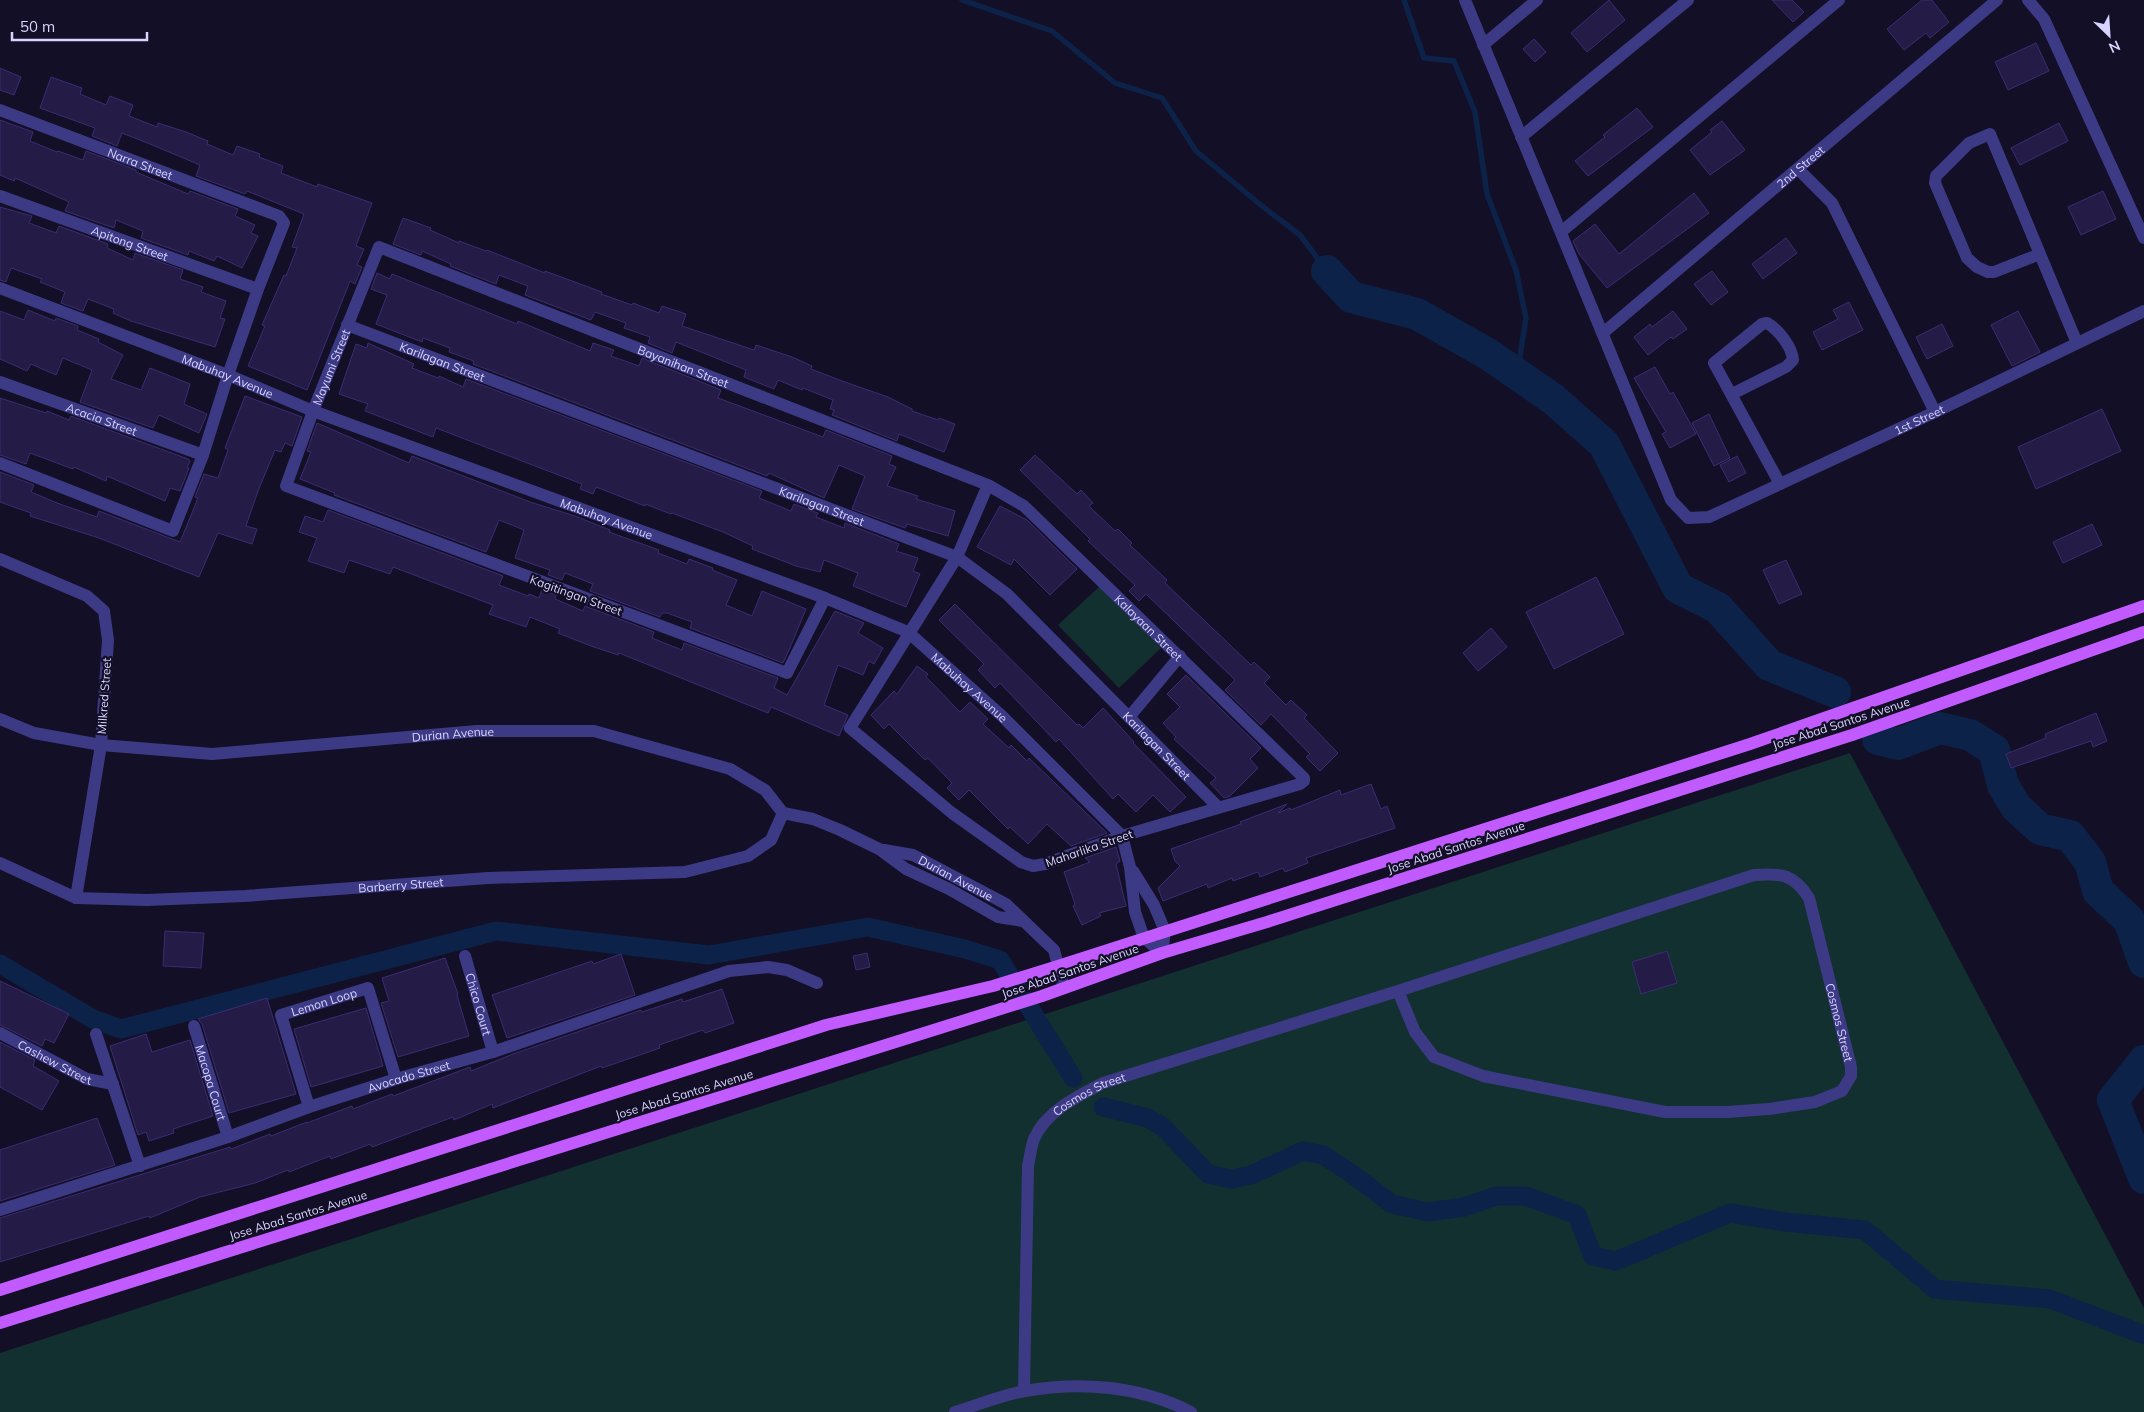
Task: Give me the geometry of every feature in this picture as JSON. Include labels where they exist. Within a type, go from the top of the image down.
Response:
[{"type":"main road","name":"Jose Abad Santos Avenue","points":[[0,1290],[826,1026],[993,986],[1058,966],[1830,717],[2144,606]]},
{"type":"main road","name":"Jose Abad Santos Avenue","points":[[0,1323],[1042,996],[1162,953],[1277,919],[1852,734],[2144,632]]},
{"type":"street","points":[[1465,0],[1603,334]]},
{"type":"street","points":[[1483,45],[1537,0]]},
{"type":"street","points":[[1521,137],[1688,0]]},
{"type":"street","points":[[1560,232],[1839,0]]},
{"type":"street","name":"2nd Street","points":[[1603,334],[1997,0]]},
{"type":"street","points":[[2028,0],[2044,19],[2144,238]]},
{"type":"street","name":"Narra Street","points":[[0,110],[279,216],[284,223],[258,289]]},
{"type":"street","points":[[2040,254],[1994,272],[1988,272],[1977,267],[1966,258],[1935,183],[1936,176],[1968,143],[1990,134],[2040,254],[2077,343]]},
{"type":"street","points":[[1798,169],[1832,203],[1935,412]]},
{"type":"street","name":"Apitong Street","points":[[0,196],[258,289]]},
{"type":"street","name":"Mayumi Street","points":[[286,486],[313,411],[379,247]]},
{"type":"street","name":"Bayanihan Street","points":[[379,247],[988,485]]},
{"type":"street","name":"Mabuhay Avenue","points":[[0,288],[228,375],[313,411],[825,598],[908,632],[1002,716],[1122,836]]},
{"type":"street","points":[[0,463],[173,531],[203,455],[258,289]]},
{"type":"street","name":"1st Street","points":[[1603,334],[1671,500],[1688,518],[1709,517],[1935,412],[2144,311]]},
{"type":"street","points":[[1732,394],[1786,367],[1793,360],[1792,352],[1774,327],[1767,323],[1762,324],[1714,363],[1780,484]]},
{"type":"street","name":"Karilagan Street","points":[[347,325],[957,558],[1007,594],[1130,716],[1218,807]]},
{"type":"street","name":"Acacia Street","points":[[0,382],[203,455]]},
{"type":"street","points":[[908,632],[957,558],[988,485]]},
{"type":"street","name":"Kalayaan Street","points":[[988,485],[1024,506],[1304,778]]},
{"type":"street","name":"Kagitingan Street","points":[[286,486],[787,674],[825,598]]},
{"type":"street","name":"Milkred Street","points":[[0,559],[87,596],[104,611],[108,640],[101,745],[76,898]]},
{"type":"street","name":"Maharlika Street","points":[[908,632],[850,728],[952,813],[1022,862],[1033,866],[1045,864],[1122,836],[1300,784],[1304,781],[1304,778]]},
{"type":"street","points":[[1130,716],[1180,656]]},
{"type":"street","name":"Durian Avenue","points":[[0,719],[34,733],[101,745],[212,754],[477,731],[594,731],[730,769],[765,790],[783,813],[813,819],[879,849],[906,869],[998,917],[1023,921],[1054,950],[1064,988]]},
{"type":"street","name":"Barberry Street","points":[[0,863],[76,898],[147,900],[245,896],[488,878],[685,872],[748,856],[771,840],[783,813]]},
{"type":"street","points":[[1122,836],[1130,867],[1135,912],[1144,938],[1162,953]]},
{"type":"street","points":[[1130,867],[1154,905],[1165,931],[1162,953]]},
{"type":"street","name":"Cosmos Street","points":[[1024,1392],[1028,1166],[1034,1139],[1047,1120],[1070,1101],[1103,1083],[1398,991],[1754,875],[1771,874],[1783,875],[1793,879],[1802,887],[1809,898],[1851,1067],[1851,1076],[1842,1091],[1815,1102],[1769,1109],[1727,1112],[1665,1112],[1483,1076],[1434,1057],[1415,1032],[1398,991]]},
{"type":"street","name":"Chico Court","points":[[465,956],[494,1052]]},
{"type":"street","name":"Avocado Street","points":[[0,1210],[228,1138],[309,1107],[396,1079],[494,1052],[729,971],[768,967],[787,970],[817,983]]},
{"type":"street","name":"Lemon Loop","points":[[309,1107],[281,1015],[368,988],[396,1079]]},
{"type":"street","name":"Macopa Court","points":[[194,1026],[228,1138]]},
{"type":"street","name":"Cashew Street","points":[[0,1033],[87,1079],[113,1084]]},
{"type":"street","name":"Cashew Street","points":[[96,1034],[140,1166]]},
{"type":"street","points":[[955,1412],[1024,1392],[1058,1387],[1091,1386],[1140,1393],[1190,1412]]},
{"type":"green space","points":[[1101,585],[1161,648],[1119,688],[1058,625]]},
{"type":"green space","points":[[1850,753],[2144,1308],[2144,1412],[0,1412],[0,1353]]},
{"type":"building","points":[[1609,0],[1625,20],[1587,52],[1571,33]]},
{"type":"building","points":[[1772,0],[1792,0],[1804,12],[1793,22]]},
{"type":"building","points":[[1922,0],[1932,0],[1949,22],[1930,38],[1926,33],[1904,50],[1887,29]]},
{"type":"building","points":[[1534,39],[1546,52],[1535,62],[1523,49]]},
{"type":"building","points":[[2036,43],[2049,71],[2008,90],[1995,62]]},
{"type":"building","points":[[0,68],[21,77],[14,95],[0,90]]},
{"type":"building","points":[[51,77],[82,88],[80,94],[106,105],[110,96],[133,105],[129,116],[157,127],[158,123],[186,132],[208,141],[207,144],[233,155],[237,146],[260,154],[259,157],[283,166],[281,173],[317,187],[318,184],[372,203],[356,246],[364,249],[357,265],[362,267],[355,284],[350,281],[307,390],[248,366],[265,326],[262,325],[284,275],[286,276],[297,248],[292,247],[304,214],[247,191],[245,194],[196,176],[200,165],[150,144],[122,133],[117,146],[92,136],[95,128],[40,108]]},
{"type":"building","points":[[1637,108],[1653,127],[1588,176],[1575,161],[1605,137],[1603,135]]},
{"type":"building","points":[[0,120],[33,132],[30,141],[57,152],[83,160],[86,151],[136,170],[136,172],[188,194],[190,191],[238,209],[235,216],[255,225],[251,233],[258,236],[242,268],[217,256],[214,261],[189,251],[188,255],[141,238],[143,231],[116,220],[114,228],[65,211],[69,202],[15,178],[14,181],[0,175]]},
{"type":"building","points":[[1722,121],[1745,150],[1710,175],[1690,150]]},
{"type":"building","points":[[2059,123],[2068,141],[2020,165],[2011,148]]},
{"type":"building","points":[[2103,191],[2116,219],[2081,235],[2068,207]]},
{"type":"building","points":[[1694,193],[1709,213],[1607,288],[1579,254],[1573,241],[1595,224],[1619,254]]},
{"type":"building","points":[[0,207],[32,216],[29,223],[56,233],[59,226],[108,244],[107,248],[133,260],[135,253],[183,270],[180,279],[203,287],[201,292],[226,301],[220,318],[225,319],[215,347],[131,321],[113,313],[114,309],[88,299],[83,311],[61,303],[65,292],[40,282],[42,279],[11,268],[6,282],[0,280]]},
{"type":"building","points":[[403,218],[431,228],[430,230],[459,243],[459,241],[487,250],[545,273],[545,271],[602,292],[601,294],[632,305],[633,303],[659,313],[662,306],[686,314],[682,326],[754,350],[756,345],[792,357],[812,366],[811,369],[888,397],[912,409],[912,411],[955,424],[944,452],[899,434],[897,441],[832,415],[834,410],[830,409],[833,400],[803,388],[802,390],[778,380],[774,389],[744,377],[746,370],[676,342],[672,353],[648,343],[650,337],[624,328],[626,323],[595,312],[591,320],[525,295],[528,286],[499,275],[496,284],[450,266],[451,264],[422,251],[421,255],[393,244]]},
{"type":"building","points":[[1786,238],[1797,253],[1763,279],[1752,264]]},
{"type":"building","points":[[1712,271],[1728,292],[1711,305],[1694,284]]},
{"type":"building","points":[[377,273],[390,279],[392,274],[517,324],[518,321],[590,351],[593,343],[614,350],[611,356],[639,366],[642,358],[721,390],[718,398],[823,437],[826,430],[892,456],[889,464],[896,467],[887,486],[918,496],[916,499],[955,511],[948,536],[907,524],[905,528],[852,509],[865,476],[839,465],[824,498],[769,473],[767,476],[473,364],[474,361],[449,352],[450,348],[423,338],[422,342],[376,324],[387,295],[371,289]]},
{"type":"building","points":[[1849,302],[1863,330],[1822,350],[1813,332],[1838,319],[1833,310]]},
{"type":"building","points":[[28,310],[55,321],[56,318],[78,326],[77,330],[99,339],[98,342],[123,355],[111,379],[141,390],[150,368],[190,384],[184,404],[207,414],[199,433],[159,415],[153,428],[80,402],[92,370],[63,358],[56,375],[31,364],[27,371],[0,359],[0,311],[24,320]]},
{"type":"building","points":[[1673,311],[1687,329],[1673,339],[1671,337],[1648,355],[1634,337],[1650,324],[1652,327]]},
{"type":"building","points":[[2018,311],[2040,352],[2012,366],[1991,325]]},
{"type":"building","points":[[1942,324],[1953,346],[1927,359],[1916,337]]},
{"type":"building","points":[[368,343],[414,364],[412,368],[438,378],[439,376],[463,387],[466,379],[762,491],[759,498],[791,511],[794,504],[818,513],[816,517],[844,528],[845,523],[899,544],[896,551],[918,558],[913,571],[920,574],[906,607],[853,586],[858,573],[824,560],[820,572],[796,566],[752,549],[753,546],[723,532],[645,504],[645,506],[596,487],[593,494],[580,489],[582,484],[436,428],[433,437],[365,411],[368,404],[339,394],[356,344],[367,348]]},
{"type":"building","points":[[1655,367],[1670,394],[1673,392],[1696,434],[1670,448],[1662,434],[1666,432],[1634,378]]},
{"type":"building","points":[[245,396],[302,417],[292,446],[285,443],[281,452],[275,450],[258,491],[246,526],[257,529],[252,544],[218,533],[199,577],[99,538],[30,516],[31,513],[0,502],[0,472],[34,485],[31,492],[57,503],[97,517],[99,511],[180,542],[198,498],[195,497],[204,474],[218,478],[228,450],[225,448]]},
{"type":"building","points":[[0,398],[46,413],[47,411],[69,420],[71,416],[188,459],[190,461],[187,468],[189,468],[180,491],[170,488],[165,501],[107,476],[106,481],[74,467],[73,469],[30,453],[26,464],[0,455]]},
{"type":"building","points":[[2102,409],[2121,451],[2036,489],[2018,447]]},
{"type":"building","points":[[1709,414],[1730,458],[1714,466],[1692,423]]},
{"type":"building","points":[[317,423],[409,463],[412,456],[530,502],[575,516],[610,530],[609,532],[659,550],[658,553],[687,564],[689,559],[713,568],[712,570],[737,580],[726,605],[752,616],[762,591],[806,609],[783,663],[690,628],[692,622],[667,613],[662,613],[660,617],[590,591],[593,584],[565,573],[562,580],[548,575],[550,570],[515,558],[524,530],[499,520],[486,552],[334,495],[335,493],[300,479],[311,452],[307,451]]},
{"type":"building","points":[[1035,455],[1077,494],[1081,490],[1093,503],[1089,506],[1115,531],[1118,529],[1132,543],[1130,545],[1167,580],[1165,583],[1251,665],[1254,662],[1270,677],[1264,683],[1286,705],[1291,700],[1307,715],[1304,718],[1338,753],[1320,771],[1306,757],[1310,754],[1271,714],[1261,725],[1225,690],[1235,680],[1146,594],[1139,601],[1129,591],[1135,585],[1088,541],[1090,539],[1020,470]]},
{"type":"building","points":[[1737,456],[1746,473],[1729,482],[1720,465]]},
{"type":"building","points":[[1000,506],[1027,520],[1077,569],[1050,595],[1014,559],[1011,565],[977,547]]},
{"type":"building","points":[[328,510],[503,576],[499,585],[528,596],[529,594],[539,598],[542,590],[556,595],[555,599],[583,611],[585,606],[654,632],[652,638],[682,650],[684,643],[778,678],[774,688],[787,695],[835,611],[864,623],[858,633],[883,648],[874,664],[869,661],[863,675],[838,665],[824,705],[848,715],[839,736],[771,707],[768,713],[619,653],[618,655],[591,646],[558,633],[560,629],[530,617],[526,627],[489,614],[493,605],[393,567],[390,574],[349,560],[344,573],[308,561],[317,538],[299,532],[305,516],[323,522]]},
{"type":"building","points":[[2092,524],[2102,545],[2063,563],[2053,542]]},
{"type":"building","points":[[1786,560],[1802,594],[1779,604],[1763,570]]},
{"type":"building","points":[[1596,577],[1624,634],[1554,669],[1526,612]]},
{"type":"building","points":[[955,604],[1077,725],[1079,724],[1083,728],[1103,708],[1133,743],[1186,797],[1170,812],[1153,795],[1136,812],[1118,794],[1113,799],[1059,739],[1056,742],[1000,683],[995,688],[978,670],[984,664],[939,620]]},
{"type":"building","points":[[1491,628],[1507,647],[1478,671],[1463,653]]},
{"type":"building","points":[[917,666],[928,674],[926,677],[960,712],[970,702],[988,719],[983,724],[1009,748],[1011,745],[1027,761],[1029,758],[1107,833],[1071,846],[1047,824],[1028,844],[1010,827],[1008,829],[969,790],[959,800],[947,788],[952,783],[928,758],[925,760],[889,724],[884,729],[871,715],[894,691],[897,694]]},
{"type":"building","points":[[1186,675],[1261,748],[1250,759],[1258,768],[1230,796],[1224,798],[1210,783],[1216,778],[1174,739],[1176,737],[1163,723],[1180,707],[1167,694]]},
{"type":"building","points":[[2096,713],[2107,741],[2093,747],[2091,741],[2011,768],[2006,754],[2046,738],[2045,734]]},
{"type":"building","points":[[1371,784],[1381,809],[1387,806],[1395,828],[1306,858],[1308,863],[1285,872],[1283,868],[1260,877],[1258,872],[1233,881],[1232,878],[1208,888],[1207,884],[1163,901],[1158,888],[1180,866],[1175,861],[1171,849],[1241,824],[1240,822],[1287,804],[1278,813],[1290,808],[1291,810],[1340,790],[1341,795]]},
{"type":"building","points":[[1116,847],[1120,861],[1116,864],[1126,906],[1099,913],[1101,916],[1082,925],[1073,906],[1075,904],[1064,872],[1090,862],[1085,858]]},
{"type":"building","points":[[165,931],[204,933],[201,968],[163,966]]},
{"type":"building","points":[[1667,951],[1677,983],[1641,994],[1632,962]]},
{"type":"building","points":[[867,953],[870,967],[856,970],[853,956]]},
{"type":"building","points":[[621,954],[635,995],[507,1038],[492,995],[592,961],[593,964]]},
{"type":"building","points":[[445,958],[458,994],[469,1036],[398,1057],[381,1003],[389,1001],[382,978]]},
{"type":"building","points":[[0,981],[69,1014],[54,1043],[45,1039],[42,1046],[0,1025]]},
{"type":"building","points":[[722,989],[734,1023],[705,1033],[703,1030],[659,1045],[660,1048],[602,1068],[601,1066],[493,1108],[492,1104],[454,1120],[453,1117],[372,1147],[370,1144],[331,1159],[330,1156],[255,1183],[200,1197],[150,1218],[149,1216],[0,1262],[0,1218],[230,1147],[231,1149],[352,1106],[353,1109],[392,1094],[393,1096],[470,1067],[471,1071],[513,1054],[641,1010],[642,1012],[682,999],[683,1002]]},
{"type":"building","points":[[267,998],[296,1094],[229,1113],[202,1024],[198,1019]]},
{"type":"building","points":[[366,1008],[383,1066],[311,1087],[294,1029]]},
{"type":"building","points":[[146,1034],[152,1052],[190,1040],[213,1116],[173,1129],[174,1133],[149,1141],[146,1132],[138,1135],[110,1046]]},
{"type":"building","points":[[0,1042],[35,1060],[33,1066],[59,1081],[42,1110],[0,1087]]},
{"type":"building","points":[[97,1118],[115,1165],[0,1201],[0,1150]]},
{"type":"waterway","points":[[962,0],[1052,31],[1115,83],[1162,98],[1196,151],[1300,235],[1327,271]]},
{"type":"waterway","points":[[1404,0],[1424,58],[1454,61],[1475,112],[1487,194],[1516,270],[1526,318],[1517,375]]},
{"type":"waterway","points":[[1327,271],[1351,297],[1417,314],[1488,354],[1553,399],[1604,444],[1678,588],[1718,608],[1769,665],[1835,692]]},
{"type":"waterway","points":[[1878,739],[1898,744],[1940,728],[1970,735],[1994,750],[2003,785],[2016,807],[2040,829],[2070,836],[2090,862],[2098,891],[2129,920],[2144,962]]},
{"type":"waterway","points":[[0,964],[93,1019],[121,1029],[496,931],[709,955],[868,927],[965,949],[1000,960],[1073,1078]]},
{"type":"waterway","points":[[2144,1061],[2113,1100],[2144,1178]]},
{"type":"waterway","points":[[1103,1107],[1148,1118],[1163,1127],[1208,1174],[1231,1179],[1251,1175],[1303,1151],[1323,1155],[1392,1204],[1428,1212],[1464,1207],[1496,1196],[1526,1196],[1577,1215],[1593,1256],[1616,1261],[1730,1213],[1786,1222],[1865,1230],[1935,1289],[2050,1299],[2144,1335]]}]
